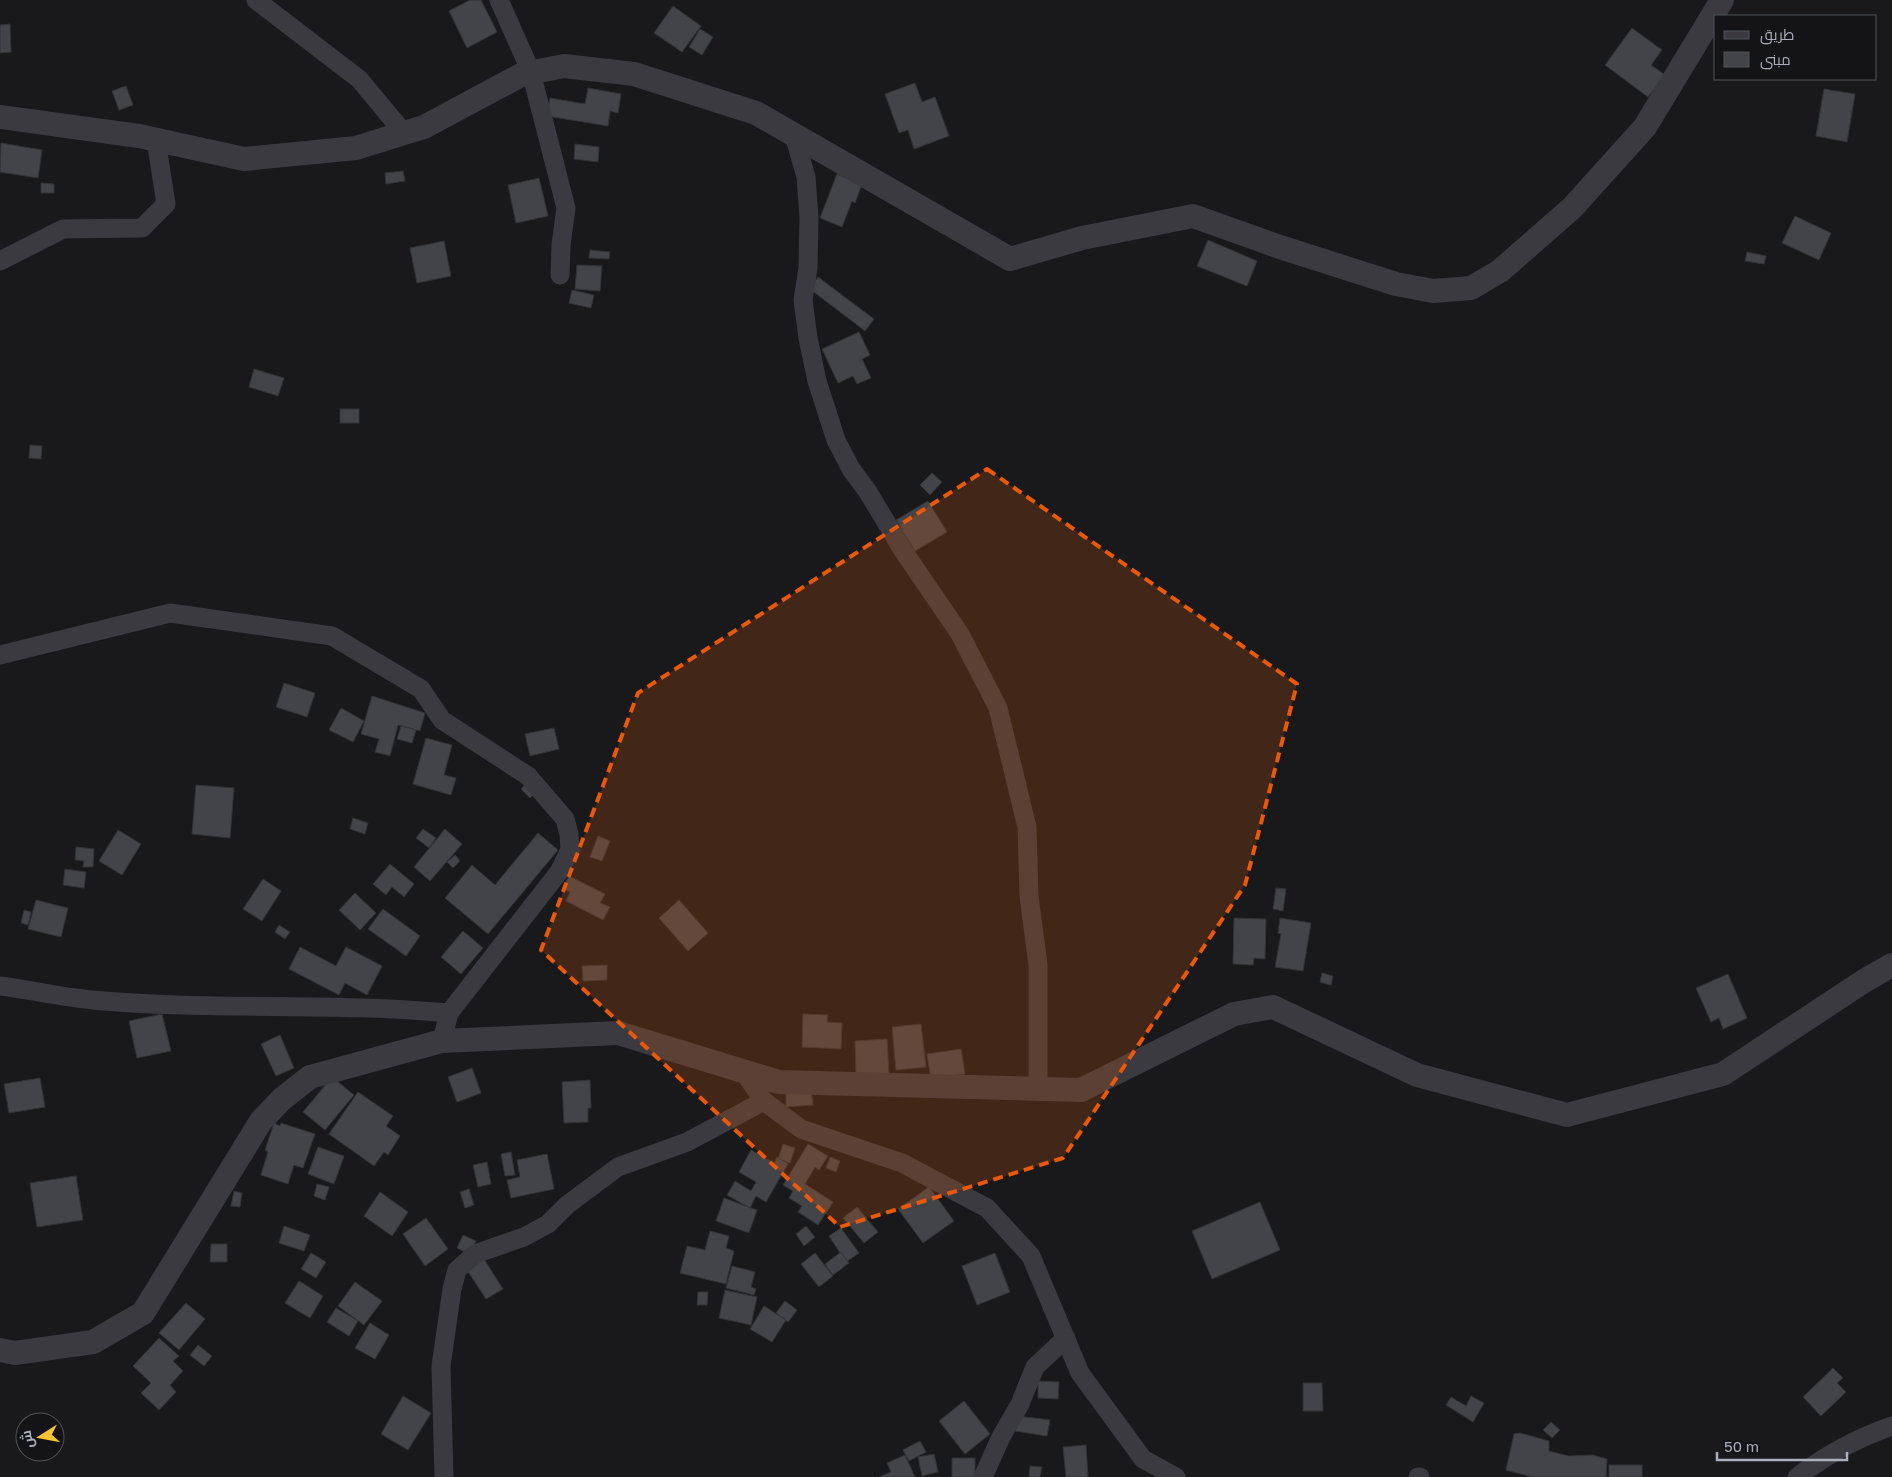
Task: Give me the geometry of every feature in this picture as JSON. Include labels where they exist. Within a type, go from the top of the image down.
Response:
[{"type":"street","points":[[256,0],[359,80],[404,133]]},
{"type":"street","points":[[499,0],[531,72],[566,208],[561,246],[560,275]]},
{"type":"street","points":[[0,117],[156,140],[244,159],[356,148],[424,127],[484,94],[523,74],[531,72],[564,66],[634,74],[756,113],[1010,259],[1082,238],[1194,216],[1280,247],[1396,284],[1433,291],[1471,288],[1500,271],[1572,208],[1645,127],[1722,0]]},
{"type":"street","points":[[794,135],[806,177],[810,217],[808,268],[803,300],[804,310],[818,380],[836,440],[851,469],[868,492],[904,552],[960,634],[998,708],[1027,827],[1029,896],[1038,965],[1038,1089]]},
{"type":"street","points":[[0,261],[63,229],[142,228],[166,204],[156,140]]},
{"type":"street","points":[[0,655],[170,613],[332,636],[421,690],[442,720],[528,776],[565,819],[569,834],[570,850],[559,872],[449,1013],[442,1041]]},
{"type":"street","points":[[0,1350],[15,1353],[93,1342],[144,1313],[261,1121],[282,1098],[310,1077],[442,1041],[618,1033],[779,1082],[1082,1090],[1234,1014],[1273,1007],[1417,1075],[1567,1115],[1723,1074],[1864,981],[1892,965]]},
{"type":"street","points":[[0,986],[93,1000],[202,1006],[403,1009],[449,1013]]},
{"type":"street","points":[[743,1071],[764,1102],[801,1129],[902,1163],[987,1208],[1031,1256],[1080,1373],[1143,1459],[1176,1477]]},
{"type":"street","points":[[444,1477],[442,1366],[452,1289],[457,1270],[475,1254],[524,1238],[548,1224],[567,1205],[618,1167],[687,1142],[764,1102]]},
{"type":"street","points":[[983,1477],[1001,1438],[1020,1404],[1035,1368],[1066,1338]]},
{"type":"street","points":[[1796,1477],[1820,1459],[1866,1435],[1892,1426]]},
{"type":"highlighted area","points":[[987,469],[1297,684],[1245,885],[1063,1158],[840,1227],[541,950],[638,693]]},
{"type":"building","points":[[470,0],[481,0],[497,32],[467,48],[449,11]]},
{"type":"building","points":[[673,6],[701,26],[682,52],[654,33]]},
{"type":"building","points":[[10,24],[11,52],[0,53],[0,25]]},
{"type":"building","points":[[1632,28],[1662,50],[1651,65],[1665,75],[1648,97],[1605,65]]},
{"type":"building","points":[[700,29],[713,37],[702,55],[689,47]]},
{"type":"building","points":[[915,83],[922,102],[935,97],[949,136],[914,149],[908,130],[899,133],[885,94]]},
{"type":"building","points":[[126,86],[133,105],[119,110],[112,91]]},
{"type":"building","points":[[588,88],[621,94],[618,113],[610,111],[608,126],[547,116],[550,98],[585,104]]},
{"type":"building","points":[[1824,89],[1855,94],[1847,142],[1816,136]]},
{"type":"building","points":[[1,143],[42,150],[38,178],[0,172]]},
{"type":"building","points":[[575,144],[599,147],[598,162],[574,159]]},
{"type":"building","points":[[403,171],[405,181],[386,184],[385,173]]},
{"type":"building","points":[[837,174],[862,184],[855,203],[852,201],[842,227],[820,218]]},
{"type":"building","points":[[539,178],[548,216],[516,223],[508,185]]},
{"type":"building","points":[[41,183],[54,184],[54,193],[41,193]]},
{"type":"building","points":[[1795,216],[1831,233],[1819,260],[1782,243]]},
{"type":"building","points":[[1208,240],[1257,261],[1247,286],[1197,266]]},
{"type":"building","points":[[444,241],[451,276],[417,283],[410,248]]},
{"type":"building","points":[[590,250],[610,252],[609,259],[589,258]]},
{"type":"building","points":[[1747,252],[1766,256],[1764,264],[1745,261]]},
{"type":"building","points":[[577,265],[602,266],[600,291],[575,289]]},
{"type":"building","points":[[818,277],[874,319],[865,331],[810,289]]},
{"type":"building","points":[[572,290],[594,295],[591,308],[569,303]]},
{"type":"building","points":[[859,332],[870,355],[862,359],[871,378],[857,384],[853,376],[838,383],[822,349]]},
{"type":"building","points":[[254,369],[284,378],[278,396],[249,387]]},
{"type":"building","points":[[340,409],[359,409],[359,423],[340,423]]},
{"type":"building","points":[[30,445],[42,446],[41,459],[29,458]]},
{"type":"building","points":[[932,473],[942,482],[930,495],[920,485]]},
{"type":"building","points":[[928,501],[947,532],[915,551],[896,520]]},
{"type":"building","points":[[284,683],[315,693],[307,717],[276,707]]},
{"type":"building","points":[[372,696],[425,713],[420,731],[398,725],[390,756],[375,752],[379,739],[361,734]]},
{"type":"building","points":[[341,708],[364,721],[353,742],[329,730]]},
{"type":"building","points":[[401,726],[416,730],[412,743],[397,739]]},
{"type":"building","points":[[554,728],[559,749],[530,756],[525,734]]},
{"type":"building","points":[[426,738],[452,745],[444,775],[456,778],[451,795],[413,784]]},
{"type":"building","points":[[527,783],[536,792],[530,798],[521,789]]},
{"type":"building","points":[[196,785],[234,788],[230,838],[192,834]]},
{"type":"building","points":[[353,818],[368,823],[365,834],[350,829]]},
{"type":"building","points":[[423,829],[436,838],[429,848],[416,838]]},
{"type":"building","points":[[445,829],[462,844],[430,881],[414,867]]},
{"type":"building","points":[[118,830],[141,844],[122,875],[99,861]]},
{"type":"building","points":[[538,833],[558,850],[488,934],[445,898],[472,865],[495,885]]},
{"type":"building","points":[[598,836],[610,841],[602,861],[590,857]]},
{"type":"building","points":[[76,847],[94,849],[93,867],[83,867],[84,861],[75,860]]},
{"type":"building","points":[[455,855],[460,861],[453,868],[447,862]]},
{"type":"building","points":[[390,864],[414,884],[404,897],[392,887],[386,895],[373,884]]},
{"type":"building","points":[[65,869],[86,872],[84,888],[63,885]]},
{"type":"building","points":[[569,876],[605,894],[600,903],[610,907],[603,920],[566,901],[570,892],[562,888]]},
{"type":"building","points":[[263,879],[281,891],[262,921],[243,909]]},
{"type":"building","points":[[1276,888],[1286,889],[1283,911],[1273,909]]},
{"type":"building","points":[[355,893],[376,913],[360,930],[339,910]]},
{"type":"building","points":[[36,900],[68,908],[61,937],[28,929]]},
{"type":"building","points":[[679,900],[708,933],[688,951],[659,918]]},
{"type":"building","points":[[383,909],[420,936],[406,956],[368,929]]},
{"type":"building","points":[[24,910],[31,912],[28,925],[21,923]]},
{"type":"building","points":[[1234,918],[1266,919],[1265,959],[1254,958],[1253,965],[1233,964]]},
{"type":"building","points":[[1280,918],[1311,923],[1303,971],[1275,967],[1281,934],[1278,933]]},
{"type":"building","points":[[279,925],[290,932],[285,939],[275,932]]},
{"type":"building","points":[[463,931],[483,948],[461,974],[441,957]]},
{"type":"building","points":[[300,947],[336,966],[346,947],[382,966],[367,995],[345,983],[339,995],[289,969]]},
{"type":"building","points":[[607,965],[607,980],[583,981],[582,966]]},
{"type":"building","points":[[1322,973],[1333,976],[1331,985],[1320,982]]},
{"type":"building","points":[[1728,974],[1747,1018],[1723,1029],[1719,1018],[1711,1022],[1696,988]]},
{"type":"building","points":[[162,1014],[171,1051],[137,1058],[129,1021]]},
{"type":"building","points":[[803,1014],[828,1015],[827,1022],[842,1023],[841,1049],[802,1047]]},
{"type":"building","points":[[921,1024],[926,1067],[896,1070],[892,1027]]},
{"type":"building","points":[[280,1035],[294,1068],[276,1076],[261,1044]]},
{"type":"building","points":[[887,1039],[889,1074],[856,1075],[855,1041]]},
{"type":"building","points":[[961,1049],[965,1074],[931,1079],[927,1054]]},
{"type":"building","points":[[472,1068],[481,1093],[457,1102],[448,1077]]},
{"type":"building","points":[[332,1077],[354,1095],[325,1130],[303,1112]]},
{"type":"building","points":[[40,1078],[45,1107],[9,1113],[4,1084]]},
{"type":"building","points":[[590,1080],[591,1108],[588,1108],[588,1122],[564,1123],[562,1082]]},
{"type":"building","points":[[811,1091],[813,1105],[786,1107],[786,1093]]},
{"type":"building","points":[[358,1092],[393,1116],[386,1126],[400,1136],[388,1155],[384,1152],[374,1166],[329,1134]]},
{"type":"building","points":[[274,1123],[280,1126],[281,1123],[315,1134],[303,1168],[294,1165],[288,1184],[261,1175],[268,1152],[265,1150]]},
{"type":"building","points":[[783,1144],[795,1148],[790,1163],[778,1159]]},
{"type":"building","points":[[808,1144],[828,1156],[819,1170],[815,1167],[805,1184],[833,1202],[818,1225],[798,1212],[802,1206],[789,1198],[793,1191],[783,1185]]},
{"type":"building","points":[[318,1147],[344,1156],[334,1184],[308,1174]]},
{"type":"building","points":[[751,1150],[774,1163],[777,1157],[788,1164],[766,1202],[756,1196],[750,1208],[727,1195],[735,1181],[751,1191],[756,1182],[739,1172]]},
{"type":"building","points":[[511,1152],[515,1175],[505,1176],[501,1154]]},
{"type":"building","points":[[547,1154],[554,1189],[511,1198],[507,1180],[520,1177],[517,1160]]},
{"type":"building","points":[[830,1157],[840,1161],[836,1172],[826,1168]]},
{"type":"building","points":[[487,1162],[491,1184],[478,1187],[473,1165]]},
{"type":"building","points":[[76,1176],[83,1220],[37,1227],[30,1183]]},
{"type":"building","points":[[317,1184],[329,1187],[325,1200],[314,1196]]},
{"type":"building","points":[[929,1187],[954,1221],[923,1243],[898,1209]]},
{"type":"building","points":[[469,1189],[474,1205],[465,1208],[460,1192]]},
{"type":"building","points":[[234,1191],[242,1193],[240,1207],[231,1206]]},
{"type":"building","points":[[380,1192],[408,1212],[392,1236],[364,1216]]},
{"type":"building","points":[[724,1198],[757,1210],[749,1233],[716,1221]]},
{"type":"building","points":[[1260,1202],[1280,1250],[1212,1279],[1192,1231]]},
{"type":"building","points":[[857,1207],[878,1232],[864,1243],[843,1218]]},
{"type":"building","points":[[426,1218],[448,1249],[425,1266],[403,1234]]},
{"type":"building","points":[[284,1226],[310,1235],[304,1251],[279,1243]]},
{"type":"building","points":[[806,1226],[815,1237],[804,1246],[796,1234]]},
{"type":"building","points":[[841,1228],[859,1253],[846,1262],[829,1236]]},
{"type":"building","points":[[710,1231],[729,1236],[726,1248],[734,1251],[726,1284],[680,1273],[687,1246],[705,1250]]},
{"type":"building","points":[[463,1235],[476,1241],[469,1254],[457,1248]]},
{"type":"building","points":[[211,1244],[227,1244],[227,1262],[210,1262]]},
{"type":"building","points":[[841,1252],[849,1263],[833,1275],[825,1264]]},
{"type":"building","points":[[311,1253],[326,1262],[316,1278],[301,1269]]},
{"type":"building","points":[[815,1253],[833,1276],[819,1287],[801,1264]]},
{"type":"building","points":[[995,1253],[1010,1292],[977,1305],[962,1266]]},
{"type":"building","points":[[484,1259],[503,1289],[486,1299],[467,1270]]},
{"type":"building","points":[[732,1266],[755,1272],[751,1287],[756,1289],[754,1295],[726,1288]]},
{"type":"building","points":[[299,1281],[323,1296],[310,1318],[285,1303]]},
{"type":"building","points":[[355,1282],[382,1301],[364,1325],[338,1306]]},
{"type":"building","points":[[725,1290],[757,1297],[751,1325],[719,1318]]},
{"type":"building","points":[[698,1292],[708,1292],[707,1305],[697,1305]]},
{"type":"building","points":[[785,1301],[797,1310],[788,1322],[776,1313]]},
{"type":"building","points":[[186,1303],[205,1319],[179,1350],[159,1333]]},
{"type":"building","points":[[764,1306],[786,1320],[772,1342],[750,1329]]},
{"type":"building","points":[[336,1308],[358,1321],[349,1336],[327,1322]]},
{"type":"building","points":[[370,1323],[389,1335],[375,1359],[355,1348]]},
{"type":"building","points":[[159,1338],[179,1356],[173,1361],[183,1371],[170,1385],[176,1392],[159,1410],[141,1393],[151,1383],[133,1366]]},
{"type":"building","points":[[198,1345],[212,1356],[204,1366],[190,1355]]},
{"type":"building","points":[[1833,1368],[1843,1378],[1837,1383],[1846,1392],[1821,1416],[1803,1397]]},
{"type":"building","points":[[1038,1381],[1059,1382],[1058,1399],[1038,1398]]},
{"type":"building","points":[[1303,1383],[1322,1383],[1323,1411],[1303,1411]]},
{"type":"building","points":[[403,1396],[431,1413],[408,1450],[381,1434]]},
{"type":"building","points":[[1471,1396],[1484,1403],[1473,1422],[1446,1405],[1451,1397],[1466,1406]]},
{"type":"building","points":[[964,1401],[990,1434],[965,1454],[939,1421]]},
{"type":"building","points":[[1017,1416],[1050,1420],[1047,1436],[1015,1431]]},
{"type":"building","points":[[1551,1422],[1560,1430],[1552,1438],[1543,1430]]},
{"type":"building","points":[[1520,1433],[1549,1441],[1549,1451],[1569,1456],[1593,1455],[1607,1459],[1606,1477],[1532,1477],[1506,1470],[1514,1434]]},
{"type":"building","points":[[920,1441],[926,1452],[909,1461],[903,1450]]},
{"type":"building","points":[[1086,1445],[1088,1477],[1066,1477],[1063,1447]]},
{"type":"building","points":[[934,1454],[938,1472],[922,1476],[918,1457]]},
{"type":"building","points":[[905,1455],[915,1477],[879,1477],[891,1472],[887,1463]]},
{"type":"building","points":[[952,1458],[975,1458],[975,1477],[952,1477]]},
{"type":"building","points":[[1609,1465],[1642,1465],[1642,1477],[1609,1477]]},
{"type":"building","points":[[1030,1466],[1042,1467],[1040,1477],[1029,1477]]}]
